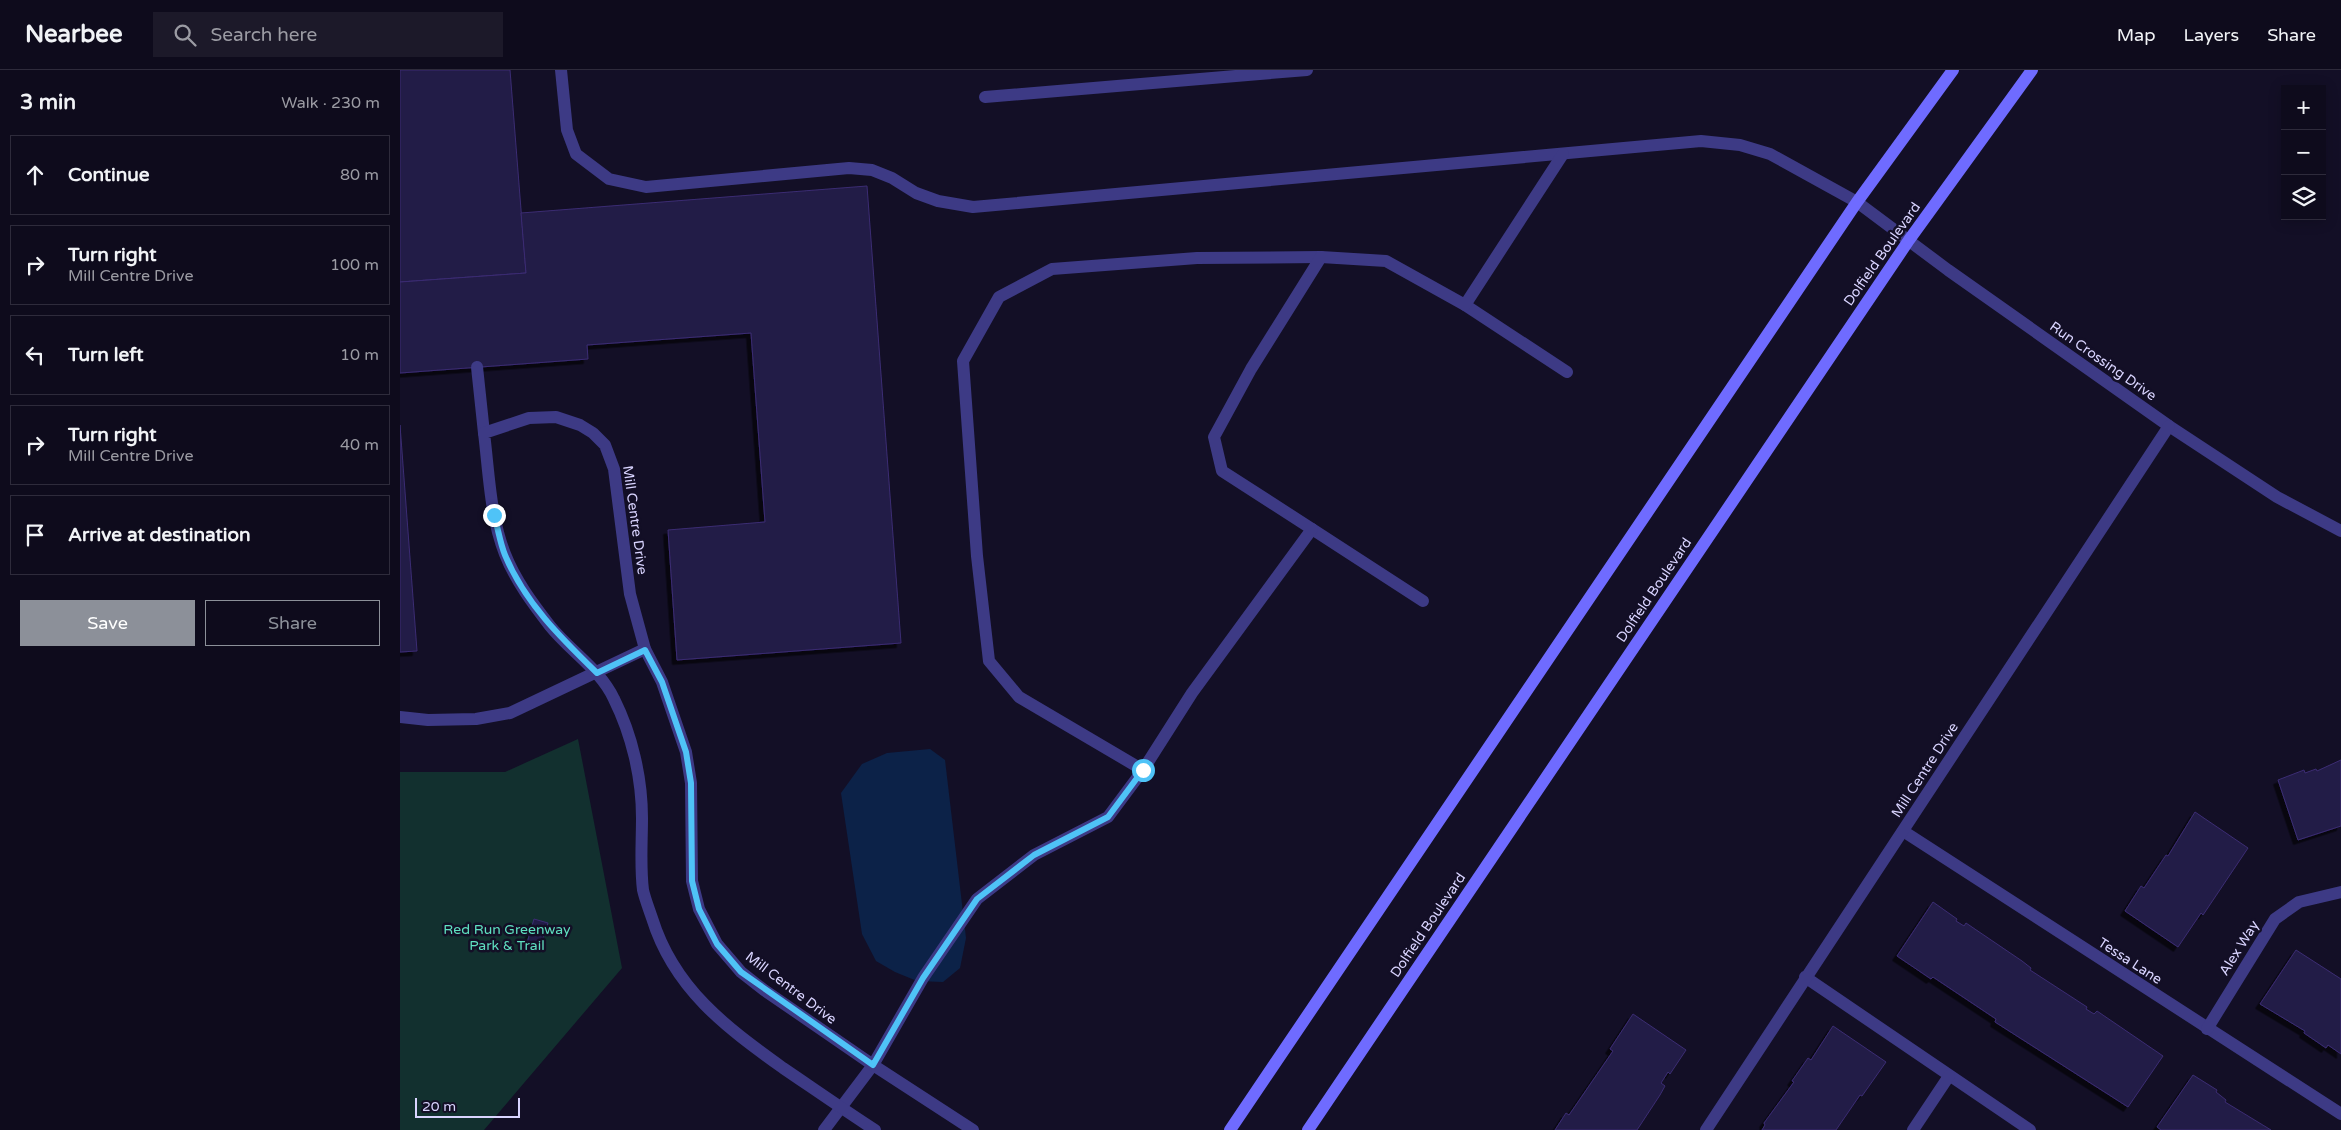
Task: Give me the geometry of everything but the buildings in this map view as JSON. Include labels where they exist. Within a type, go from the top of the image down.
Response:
[{"type":"main road","points":[[1230,1130],[1857,202],[1953,70]]},
{"type":"main road","name":"Dolfield Boulevard","points":[[1308,1130],[1909,240],[2032,70]]},
{"type":"street","name":"Run Crossing Drive","points":[[562,70],[567,130],[576,154],[609,179],[646,187],[849,168],[872,170],[892,178],[916,193],[938,201],[973,207],[1701,140],[1740,145],[1770,154],[1857,202],[2169,426],[2277,497],[2341,531]]},
{"type":"street","points":[[986,97],[1243,73],[1307,70]]},
{"type":"street","points":[[1465,305],[1563,154]]},
{"type":"street","points":[[1321,257],[1251,369],[1214,437],[1222,471],[1423,601]]},
{"type":"street","points":[[1143,770],[1019,697],[989,661],[977,556],[963,361],[999,297],[1052,269],[1197,258],[1321,257],[1386,261],[1465,305],[1567,372]]},
{"type":"street","points":[[477,368],[494,515],[505,554],[522,588],[551,628],[597,673],[614,698],[637,764],[641,802],[640,854],[644,892],[656,932],[674,968],[703,1005],[735,1034],[875,1130]]},
{"type":"street","name":"Mill Centre Drive","points":[[484,433],[529,418],[556,417],[580,425],[594,433],[605,445],[614,470],[630,594],[645,650],[662,682],[686,752],[691,783],[692,881],[699,909],[717,944],[741,972],[873,1065],[973,1130]]},
{"type":"street","name":"Mill Centre Drive","points":[[1706,1130],[2133,478],[2169,426]]},
{"type":"street","points":[[824,1130],[839,1107],[873,1065],[923,978],[977,899],[1034,855],[1108,817],[1143,770],[1192,694],[1312,529]]},
{"type":"street","points":[[400,717],[428,720],[476,719],[510,713],[645,650]]},
{"type":"street","name":"Tessa Lane","points":[[1903,831],[2341,1114]]},
{"type":"street","name":"Alex Way","points":[[2207,1029],[2275,919],[2299,902],[2341,892]]},
{"type":"street","points":[[1805,977],[2030,1130]]},
{"type":"street","points":[[1913,1130],[1949,1076]]},
{"type":"green space","name":"Red Run Greenway Park & Trail","points":[[578,739],[622,968],[484,1130],[400,1130],[400,772],[505,772]]},
{"type":"water","points":[[930,749],[945,760],[966,938],[960,968],[943,982],[917,981],[895,972],[876,961],[862,934],[841,793],[862,764],[887,753]]},
{"type":"route","points":[[494,515],[505,554],[522,588],[551,628],[597,673],[645,650],[662,682],[686,752],[691,783],[692,881],[699,909],[717,944],[741,972],[764,990],[873,1065],[923,978],[977,899],[1034,855],[1108,817],[1143,770]]}]
